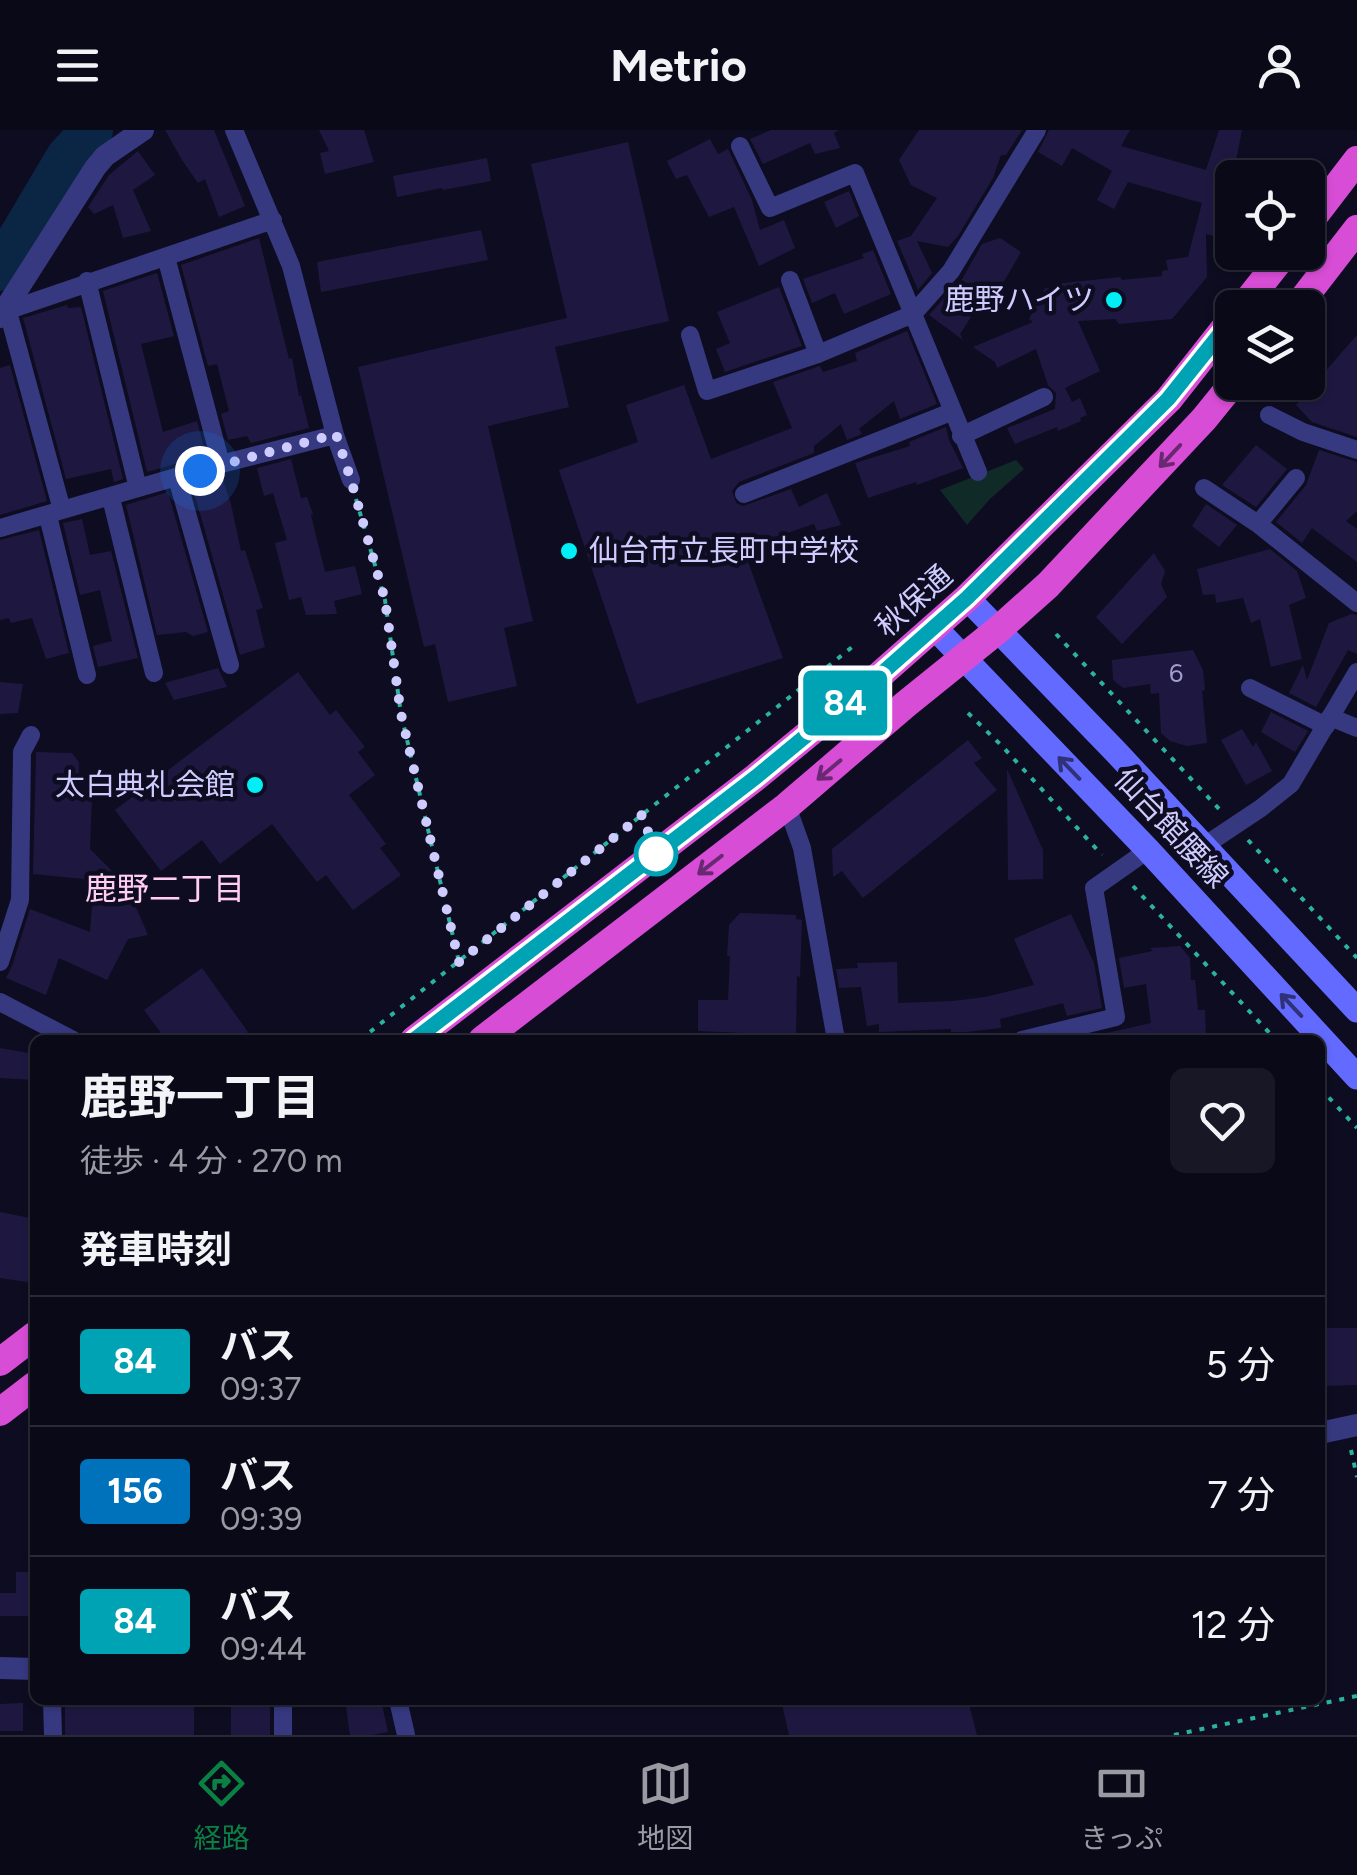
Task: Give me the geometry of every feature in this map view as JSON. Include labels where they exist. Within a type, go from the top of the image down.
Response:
[{"type":"highway","points":[[1325,202],[1357,160]]},
{"type":"highway","points":[[1310,290],[1357,229]]},
{"type":"highway","points":[[1256,290],[1272,270]]},
{"type":"highway","name":"秋保通","points":[[421,1035],[756,777],[881,674],[967,598],[1168,399],[1215,340]]},
{"type":"highway","points":[[489,1035],[787,806],[999,629],[1048,585],[1220,400]]},
{"type":"highway","points":[[0,1362],[30,1338]]},
{"type":"highway","points":[[0,1412],[30,1389]]},
{"type":"main road","name":"仙台館腰線","points":[[967,598],[1357,1010]]},
{"type":"main road","name":"仙台館腰線","points":[[934,626],[1318,1035]]},
{"type":"main road","name":"仙台館腰線","points":[[1325,1042],[1357,1077]]},
{"type":"street","points":[[86,675],[55,513],[3,312],[95,168],[143,130]]},
{"type":"street","points":[[234,130],[291,266],[351,480]]},
{"type":"street","points":[[690,334],[706,390],[818,354],[913,314],[951,271],[1037,130]]},
{"type":"street","points":[[740,146],[770,208],[855,174],[978,472]]},
{"type":"street","points":[[3,312],[273,220]]},
{"type":"street","points":[[166,257],[222,464]]},
{"type":"street","points":[[790,280],[818,354]]},
{"type":"street","points":[[87,282],[138,488]]},
{"type":"street","points":[[961,436],[1044,397]]},
{"type":"street","points":[[744,494],[951,412]]},
{"type":"street","points":[[1269,415],[1303,432],[1357,450]]},
{"type":"street","points":[[0,528],[336,434]]},
{"type":"street","points":[[177,478],[230,665]]},
{"type":"street","points":[[1258,524],[1296,478]]},
{"type":"street","points":[[1204,488],[1258,524],[1357,603]]},
{"type":"street","points":[[111,498],[154,672]]},
{"type":"street","points":[[1204,846],[1291,784],[1357,672]]},
{"type":"street","points":[[1250,688],[1328,722],[1357,728]]},
{"type":"street","points":[[0,962],[20,900],[22,752],[31,735]]},
{"type":"street","points":[[787,806],[802,848],[835,1035]]},
{"type":"street","points":[[1043,1035],[1116,1018],[1094,888],[1148,850]]},
{"type":"street","points":[[0,1002],[63,1035]]},
{"type":"street","points":[[1325,1433],[1354,1435]]},
{"type":"street","points":[[0,1668],[30,1669]]},
{"type":"street","points":[[52,1705],[53,1735]]},
{"type":"street","points":[[283,1705],[283,1735]]},
{"type":"street","points":[[399,1705],[406,1735]]},
{"type":"path","points":[[351,480],[385,600],[401,714],[459,962]]},
{"type":"path","points":[[1056,634],[1357,958]]},
{"type":"path","points":[[366,1035],[856,644]]},
{"type":"path","points":[[1325,1093],[1357,1128]]},
{"type":"path","points":[[1354,1435],[1357,1477]]},
{"type":"path","points":[[1325,1703],[1357,1696]]},
{"type":"path","points":[[1174,1735],[1315,1705]]},
{"type":"green space","points":[[1016,460],[1024,469],[967,525],[940,490]]},
{"type":"building","points":[[165,130],[214,130],[245,206],[219,217],[205,179],[198,183]]},
{"type":"building","points":[[319,130],[364,130],[374,162],[325,174],[320,153],[329,151]]},
{"type":"building","points":[[771,130],[839,130],[834,133],[840,148],[815,154],[810,143],[763,164],[750,139]]},
{"type":"building","points":[[919,130],[1022,130],[1006,155],[1001,155],[993,178],[948,247],[917,241],[932,273],[918,290],[897,241],[911,236],[937,198],[911,185],[899,160]]},
{"type":"building","points":[[1049,130],[1130,130],[1121,146],[1206,170],[1219,130],[1242,130],[1236,160],[1215,160],[1215,237],[1206,234],[1207,277],[1172,319],[1119,324],[1115,319],[1078,321],[1100,371],[1065,388],[1072,402],[1080,398],[1087,415],[1058,431],[1057,427],[1015,444],[1007,428],[1055,409],[1056,393],[1048,385],[1036,349],[997,368],[995,362],[973,347],[1033,322],[1029,319],[1045,288],[1055,289],[1055,284],[1162,276],[1162,271],[1168,270],[1166,260],[1188,257],[1202,203],[1128,182],[1114,209],[1097,200],[1112,171],[1072,148],[1062,166],[1038,152]]},
{"type":"building","points":[[710,139],[718,154],[728,149],[752,200],[760,230],[784,220],[795,248],[759,266],[734,207],[709,217],[687,175],[676,179],[667,161]]},
{"type":"building","points":[[628,142],[669,321],[555,347],[569,407],[488,426],[533,621],[504,628],[517,686],[448,702],[435,644],[424,647],[358,367],[567,318],[531,164]]},
{"type":"building","points":[[138,151],[155,175],[133,190],[151,231],[123,238],[113,205],[94,214],[88,207],[109,175]]},
{"type":"building","points":[[487,158],[491,181],[397,197],[393,176]]},
{"type":"building","points":[[849,191],[859,216],[836,228],[824,202]]},
{"type":"building","points":[[481,230],[488,260],[321,292],[317,262]]},
{"type":"building","points":[[259,238],[309,428],[251,443],[247,436],[228,440],[221,414],[229,411],[217,364],[208,366],[181,265]]},
{"type":"building","points":[[1000,238],[1021,252],[995,297],[987,292],[960,334],[963,340],[929,315],[944,298],[947,306],[982,244]]},
{"type":"building","points":[[873,250],[891,294],[844,314],[835,293],[812,303],[803,279],[864,258],[862,254]]},
{"type":"building","points":[[157,273],[174,336],[141,344],[163,432],[197,421],[206,455],[147,472],[103,291]]},
{"type":"building","points":[[779,287],[802,346],[725,372],[716,349],[730,343],[717,312]]},
{"type":"building","points":[[67,305],[81,307],[123,479],[114,482],[111,469],[66,479],[23,318]]},
{"type":"building","points":[[907,331],[937,404],[900,419],[894,401],[859,429],[862,434],[847,440],[841,424],[814,446],[814,453],[739,482],[732,491],[736,503],[743,506],[791,489],[799,507],[827,493],[841,525],[817,531],[814,524],[743,548],[783,658],[637,704],[559,470],[638,442],[626,405],[684,385],[711,459],[792,428],[773,382],[820,366],[823,372],[857,361],[855,353]]},
{"type":"building","points":[[1357,335],[1357,437],[1312,422],[1296,405],[1300,400],[1325,400],[1325,372]]},
{"type":"building","points":[[10,365],[47,501],[0,515],[0,368]]},
{"type":"building","points":[[946,427],[963,468],[868,498],[855,463],[910,446],[909,442]]},
{"type":"building","points":[[1256,445],[1287,469],[1256,507],[1222,485]]},
{"type":"building","points":[[1319,450],[1357,462],[1357,511],[1346,521],[1357,529],[1357,562],[1312,528],[1302,543],[1276,522],[1306,485]]},
{"type":"building","points":[[291,459],[301,498],[307,497],[313,514],[325,572],[355,566],[362,594],[334,601],[337,614],[306,615],[301,597],[289,600],[275,543],[287,540],[273,493],[264,496],[257,468]]},
{"type":"building","points":[[222,477],[241,551],[245,550],[263,608],[256,610],[265,647],[240,655],[192,485]]},
{"type":"building","points":[[168,492],[208,632],[193,636],[186,632],[157,635],[126,505]]},
{"type":"building","points":[[1206,504],[1237,525],[1219,547],[1192,526]]},
{"type":"building","points":[[82,519],[90,555],[111,551],[138,658],[98,667],[93,646],[112,641],[100,590],[80,595],[63,523]]},
{"type":"building","points":[[39,530],[69,653],[46,659],[32,618],[11,623],[9,618],[0,620],[0,540]]},
{"type":"building","points":[[1270,549],[1297,571],[1306,598],[1289,605],[1302,659],[1271,667],[1260,619],[1251,623],[1243,598],[1216,603],[1215,594],[1203,595],[1197,569]]},
{"type":"building","points":[[1154,553],[1165,571],[1161,584],[1167,597],[1122,644],[1096,617]]},
{"type":"building","points":[[1357,615],[1357,654],[1348,650],[1316,707],[1289,693],[1303,665],[1307,680],[1329,623]]},
{"type":"building","points":[[1193,650],[1203,670],[1207,743],[1187,746],[1170,741],[1161,733],[1159,693],[1151,694],[1150,684],[1123,688],[1113,680],[1112,660]]},
{"type":"building","points":[[218,668],[227,687],[174,700],[165,683]]},
{"type":"building","name":"太白典礼会館","points":[[298,672],[330,715],[336,710],[365,747],[358,752],[375,775],[349,795],[386,844],[380,848],[401,875],[353,910],[326,875],[317,882],[272,824],[220,864],[202,840],[161,871],[115,810]]},
{"type":"building","points":[[0,682],[23,684],[18,713],[0,714]]},
{"type":"building","points":[[1271,712],[1308,731],[1295,752],[1261,732]]},
{"type":"building","points":[[1242,729],[1253,747],[1256,742],[1272,771],[1246,785],[1221,740]]},
{"type":"building","points":[[968,740],[982,758],[974,763],[997,790],[863,898],[842,871],[833,877],[832,849]]},
{"type":"building","points":[[36,752],[72,753],[79,762],[78,798],[92,798],[90,849],[132,898],[148,935],[128,939],[107,980],[59,958],[46,995],[6,978],[30,909],[90,932],[94,880],[33,874]]},
{"type":"building","points":[[1007,769],[1043,850],[1043,879],[1008,880]]},
{"type":"building","points":[[740,913],[796,915],[796,919],[802,920],[796,1035],[698,1031],[698,1000],[728,1000],[729,925]]},
{"type":"building","points":[[1071,914],[1094,963],[1102,1008],[1067,1016],[1063,1003],[1000,1019],[1001,1028],[966,1032],[879,1032],[879,1024],[867,1026],[861,987],[839,988],[836,969],[858,968],[857,963],[897,962],[898,1003],[985,997],[1034,985],[1014,939]]},
{"type":"building","points":[[1180,946],[1190,958],[1198,1010],[1205,1010],[1206,1035],[1097,1035],[1151,1023],[1146,984],[1124,988],[1119,958],[1153,951],[1150,948]]},
{"type":"building","points":[[202,968],[248,1032],[162,1035],[144,1010]]},
{"type":"building","points":[[0,1048],[30,1053],[30,1080],[0,1078]]},
{"type":"building","points":[[0,1212],[30,1218],[30,1279],[0,1278]]},
{"type":"building","points":[[1325,1328],[1357,1328],[1357,1385],[1325,1386]]},
{"type":"building","points":[[16,1572],[30,1572],[30,1616],[0,1616],[0,1593],[16,1593]]},
{"type":"building","points":[[23,1703],[23,1731],[0,1731],[0,1704]]},
{"type":"building","points":[[65,1705],[194,1705],[194,1735],[65,1735]]},
{"type":"building","points":[[231,1705],[270,1705],[270,1735],[231,1735]]},
{"type":"building","points":[[346,1705],[382,1705],[388,1732],[350,1735]]},
{"type":"building","points":[[782,1705],[969,1705],[977,1735],[789,1735]]},
{"type":"waterway","points":[[0,270],[67,157],[92,130]]},
{"type":"bus line","name":"84","points":[[421,1035],[756,777],[881,674],[967,598],[1168,399],[1215,340]]},
{"type":"place","name":"鹿野ハイツ","points":[[1114,300]]},
{"type":"place","name":"仙台市立長町中学校","points":[[569,551]]},
{"type":"place","name":"太白典礼会館","points":[[255,785]]},
{"type":"district","name":"鹿野二丁目","points":[[165,889]]},
{"type":"route","points":[[200,471],[336,434],[385,600],[401,714],[459,962],[642,815],[656,854]]}]
